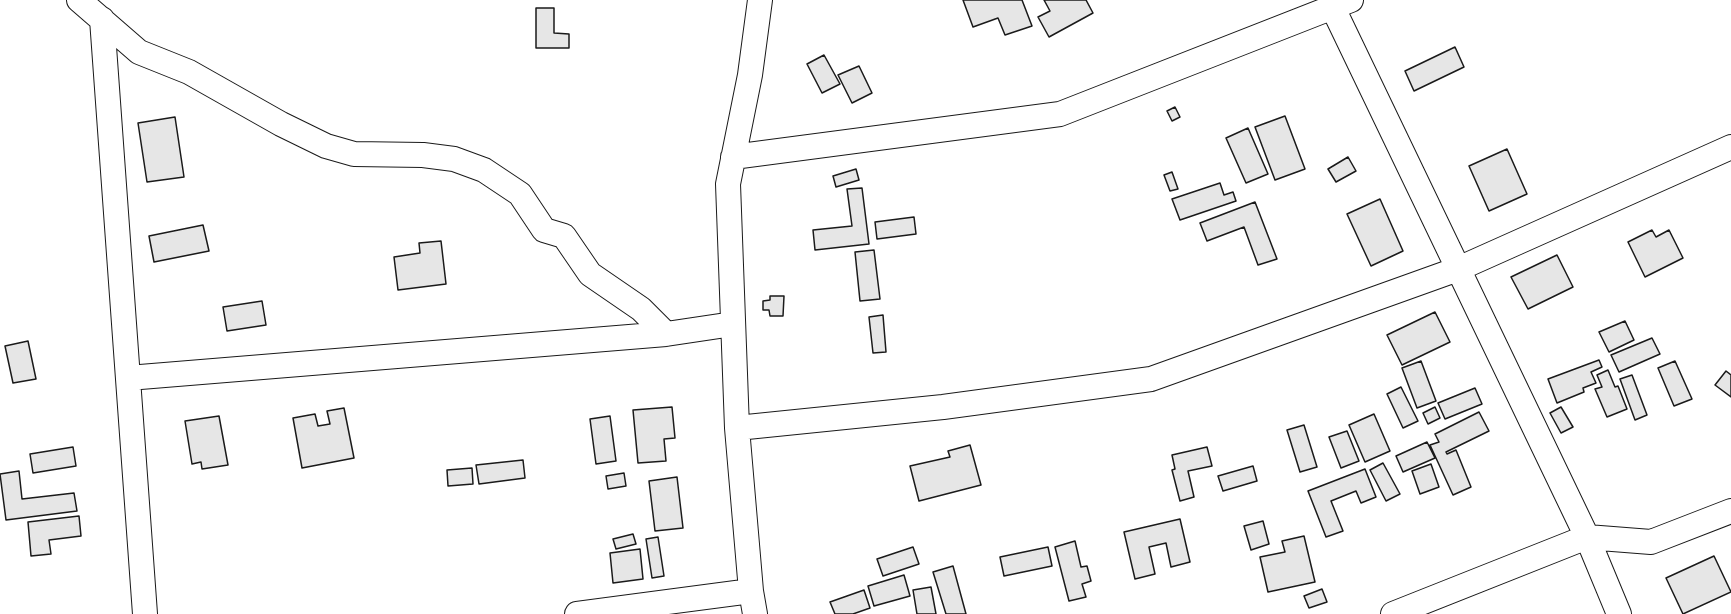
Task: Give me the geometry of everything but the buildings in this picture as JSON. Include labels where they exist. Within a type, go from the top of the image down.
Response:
[{"type":"street","points":[[79,0],[139,52],[189,72],[281,124],[326,146],[354,154],[415,155],[454,159],[484,170],[520,194],[544,230],[564,236],[590,274],[641,309],[666,334]]},
{"type":"street","points":[[576,614],[753,603],[737,428],[728,184],[750,75],[760,0]]},
{"type":"street","points":[[733,157],[1060,114],[1342,4],[1458,269],[1587,537],[1619,614]]},
{"type":"street","points":[[102,19],[145,614]]},
{"type":"street","points":[[737,428],[943,407],[1151,379],[1458,269],[1731,147]]},
{"type":"street","points":[[128,378],[666,334],[733,324]]},
{"type":"street","points":[[1393,614],[1587,537],[1651,542],[1731,511]]}]
